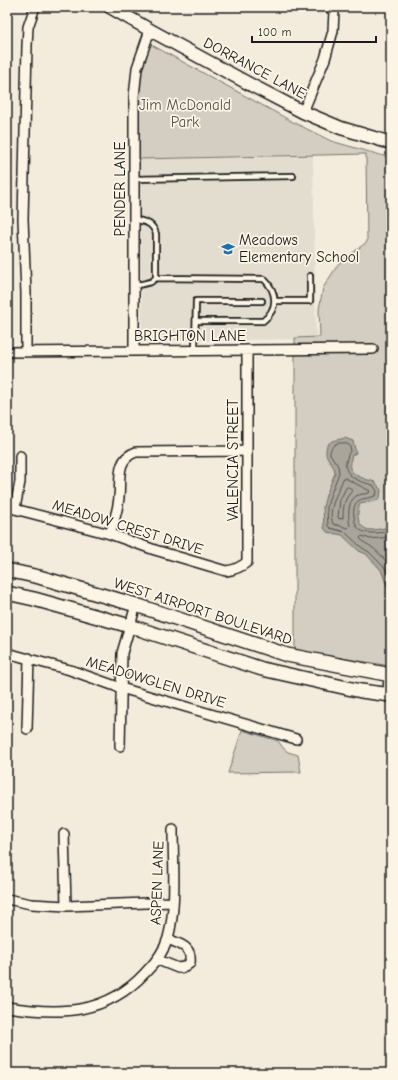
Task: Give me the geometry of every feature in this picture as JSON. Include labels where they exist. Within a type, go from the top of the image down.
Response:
[{"type":"main road","name":"WEST AIRPORT BOULEVARD","points":[[7,570],[39,577],[136,605],[270,648],[287,655],[391,675]]},
{"type":"main road","points":[[34,599],[39,577]]},
{"type":"main road","points":[[7,593],[34,599],[130,626],[262,669],[361,691],[390,695],[391,675]]},
{"type":"main road","points":[[262,669],[270,648]]},
{"type":"street","points":[[26,352],[26,293],[23,219],[27,46],[28,27],[35,7]]},
{"type":"street","name":"DORRANCE LANE","points":[[110,7],[303,112],[341,128],[391,143]]},
{"type":"street","points":[[303,112],[325,59],[333,31],[334,11],[328,7]]},
{"type":"street","name":"PENDER LANE","points":[[134,350],[134,97],[137,68],[150,30]]},
{"type":"street","name":"BRIGHTON LANE","points":[[7,352],[373,349]]},
{"type":"street","name":"VALENCIA STREET","points":[[241,567],[247,562],[247,350]]},
{"type":"street","points":[[110,534],[116,518],[119,498],[119,473],[125,459],[129,454],[136,452],[247,451]]},
{"type":"street","points":[[11,507],[20,482],[20,456]]},
{"type":"street","name":"MEADOW CREST DRIVE","points":[[11,507],[110,534],[155,550],[226,571],[241,567]]},
{"type":"street","points":[[120,746],[122,653],[136,605]]},
{"type":"street","name":"MEADOWGLEN DRIVE","points":[[7,653],[70,670],[121,688],[296,739]]},
{"type":"street","points":[[27,729],[29,658]]},
{"type":"street","name":"ASPEN LANE","points":[[7,1007],[58,1011],[78,1010],[94,1006],[112,999],[127,990],[158,960],[168,939],[171,922],[173,902],[173,829]]},
{"type":"street","points":[[64,834],[66,906]]},
{"type":"street","points":[[7,899],[31,904],[66,906],[173,902]]},
{"type":"street","points":[[158,960],[178,968],[185,968],[190,963],[188,950],[182,945],[168,939]]},
{"type":"lane","points":[[134,179],[293,176]]},
{"type":"lane","points":[[134,219],[147,222],[153,227],[156,234],[156,278]]},
{"type":"lane","points":[[275,301],[310,301],[310,276]]},
{"type":"lane","points":[[134,286],[151,282],[156,278],[264,279],[270,286],[275,301],[270,315],[263,321],[196,321]]},
{"type":"lane","points":[[195,350],[196,301],[262,301]]},
{"type":"shaded area","name":"Meadows Elementary School","points":[[313,156],[316,339],[142,341],[139,159]]},
{"type":"green space","name":"Jim McDonald Park","points":[[150,44],[293,122],[331,141],[391,158],[391,666],[304,652],[295,649],[295,338],[320,337],[319,309],[323,288],[339,263],[367,242],[366,154],[139,159],[139,96],[142,67]]},
{"type":"green space","points":[[242,730],[278,741],[288,752],[298,755],[301,772],[228,773]]},
{"type":"water","points":[[345,438],[353,441],[356,453],[352,455],[351,458],[351,471],[361,477],[375,482],[381,490],[380,498],[375,501],[360,504],[358,516],[360,524],[366,529],[391,528],[391,597],[381,570],[366,554],[359,551],[342,535],[327,532],[324,528],[323,507],[335,473],[334,468],[326,455],[327,445],[332,441]]},
{"type":"place","name":"Meadows Elementary School","points":[[228,249]]}]
